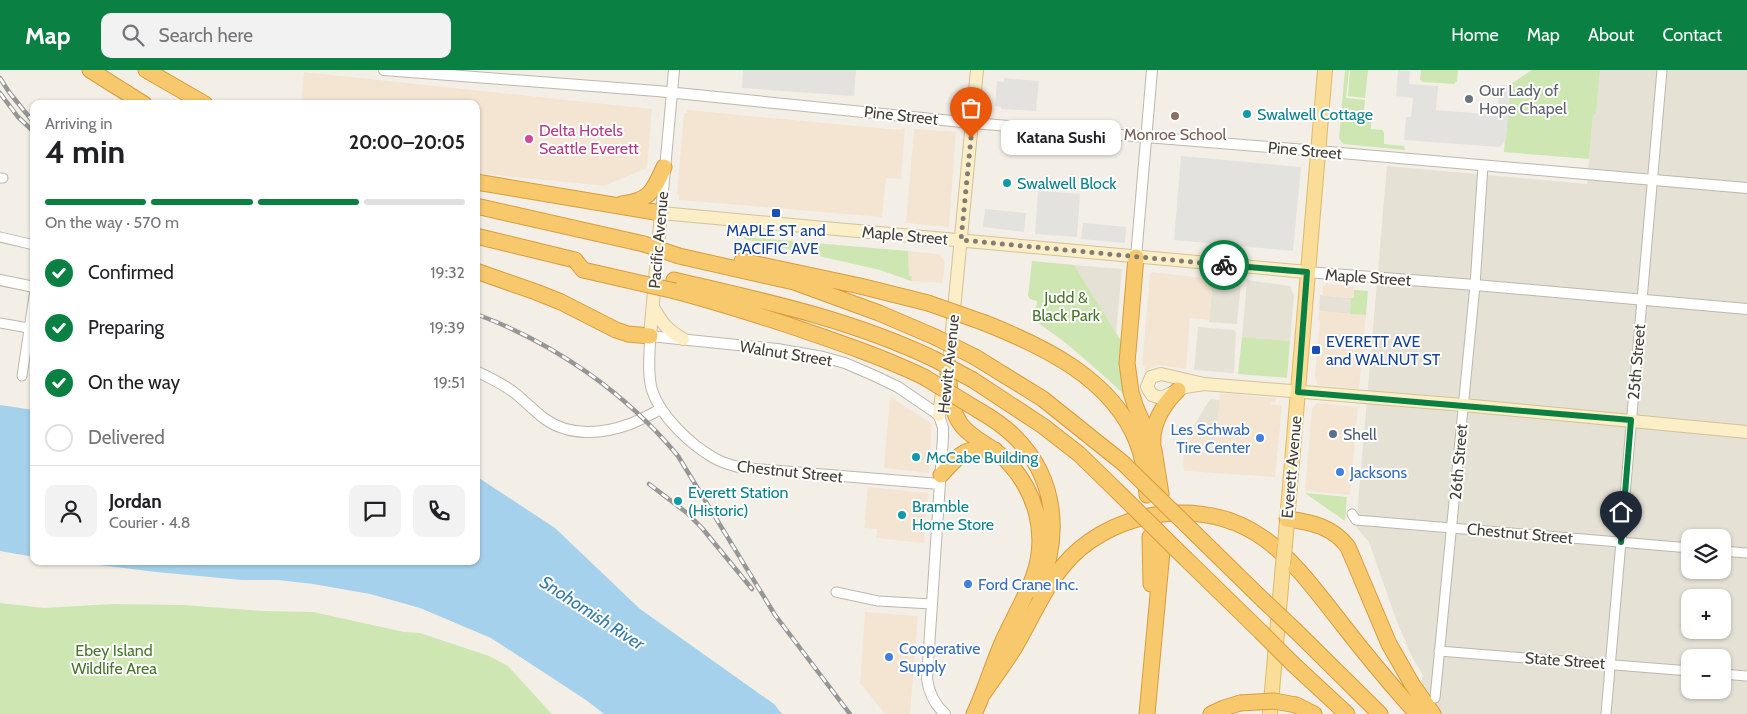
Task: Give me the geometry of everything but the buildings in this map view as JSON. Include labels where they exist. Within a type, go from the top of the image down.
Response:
[{"type":"highway","points":[[90,70],[138,100]]},
{"type":"highway","points":[[146,70],[198,100]]},
{"type":"highway","points":[[614,205],[638,202],[647,196],[655,186],[664,166]]},
{"type":"highway","points":[[480,183],[661,213]]},
{"type":"highway","points":[[480,207],[644,244],[794,282],[879,313],[935,337],[975,357],[1043,399],[1123,463],[1380,714]]},
{"type":"highway","points":[[480,237],[575,260],[583,270],[767,301],[832,318],[870,331],[934,359],[973,380],[1043,426],[1079,454],[1292,664],[1347,714]]},
{"type":"highway","points":[[679,253],[761,264],[860,286],[928,303],[985,322],[1024,339],[1068,364],[1099,387],[1117,406],[1137,442],[1154,495]]},
{"type":"highway","points":[[1136,257],[1127,363],[1135,405],[1154,450]]},
{"type":"highway","points":[[480,272],[536,292],[616,330],[628,334],[650,336]]},
{"type":"highway","points":[[675,286],[709,300],[854,347],[898,364],[924,377],[1006,428],[1034,460],[1047,490],[1052,514],[1052,550],[1046,573],[983,694]]},
{"type":"highway","points":[[948,372],[951,402],[962,426],[997,450],[1023,479],[1031,494],[1038,519],[1039,549],[1033,577],[1002,645],[974,714]]},
{"type":"highway","points":[[1147,714],[1153,648],[1156,539],[1154,432],[1159,416],[1178,390]]},
{"type":"highway","points":[[940,480],[960,455],[966,451],[980,448],[997,450]]},
{"type":"highway","points":[[983,694],[1015,647],[1044,594],[1062,568],[1082,548],[1104,533],[1135,520],[1164,514],[1198,513],[1233,522],[1249,529],[1291,561],[1417,714]]},
{"type":"highway","points":[[1287,519],[1309,522],[1320,526],[1339,536],[1348,548],[1389,644],[1412,684],[1433,714]]},
{"type":"highway","points":[[1211,714],[1240,703],[1274,702],[1296,705],[1314,714]]},
{"type":"main road","name":"Hewitt Avenue","points":[[939,414],[948,372],[976,70]]},
{"type":"main road","name":"Everett Avenue","points":[[1270,714],[1325,70]]},
{"type":"main road","name":"Maple Street","points":[[661,213],[1307,272]]},
{"type":"main road","name":"Pacific Avenue","points":[[650,336],[661,213]]},
{"type":"main road","points":[[653,307],[663,325],[671,333],[683,339]]},
{"type":"main road","points":[[1204,384],[1185,387],[1167,396],[1157,398],[1152,396],[1147,386],[1151,377],[1161,374],[1204,384],[1463,405],[1747,432]]},
{"type":"street","name":"Pine Street","points":[[384,70],[502,75],[972,123],[1318,150],[1747,188]]},
{"type":"street","name":"Pacific Avenue","points":[[661,213],[674,70]]},
{"type":"street","points":[[1136,257],[1152,70]]},
{"type":"street","name":"25th Street","points":[[1606,714],[1662,70]]},
{"type":"street","name":"26th Street","points":[[1435,698],[1475,285],[1483,166]]},
{"type":"street","points":[[0,237],[30,244]]},
{"type":"street","name":"Maple Street","points":[[1307,272],[1747,309]]},
{"type":"street","points":[[0,280],[30,286]]},
{"type":"street","points":[[0,323],[30,329]]},
{"type":"street","points":[[22,376],[30,334]]},
{"type":"street","name":"Pacific Avenue","points":[[650,336],[649,377],[653,392],[661,409]]},
{"type":"street","name":"Walnut Street","points":[[650,336],[777,349],[823,357],[845,363],[898,387],[939,414]]},
{"type":"street","points":[[480,374],[494,379],[515,393],[546,420],[560,428],[571,431],[582,432],[612,429],[630,424],[661,409]]},
{"type":"street","name":"Chestnut Street","points":[[661,409],[680,432],[703,451],[715,459],[731,465],[743,468],[940,480]]},
{"type":"street","name":"Hewitt Avenue","points":[[939,414],[943,428],[927,665],[928,689],[934,702],[945,714]]},
{"type":"street","name":"Chestnut Street","points":[[1352,514],[1356,520],[1681,547]]},
{"type":"street","points":[[1731,552],[1747,553]]},
{"type":"street","points":[[836,592],[878,601],[932,604]]},
{"type":"street","name":"State Street","points":[[1439,651],[1681,670]]},
{"type":"street","points":[[1731,675],[1747,676]]},
{"type":"shaded area","points":[[743,70],[856,70],[854,96],[742,88]]},
{"type":"shaded area","points":[[1398,70],[1410,71],[1409,84],[1438,86],[1436,110],[1497,115],[1500,85],[1511,85],[1506,140],[1500,147],[1404,140],[1406,117],[1411,117],[1413,98],[1396,96]]},
{"type":"shaded area","points":[[1600,70],[1747,70],[1747,714],[1440,714],[1420,686],[1423,675],[1412,657],[1397,622],[1369,542],[1356,527],[1387,166],[1587,184],[1593,114],[1596,114]]},
{"type":"shaded area","points":[[304,72],[652,109],[647,168],[604,186],[480,173],[480,100],[301,100]]},
{"type":"shaded area","points":[[1004,78],[1039,81],[1036,111],[1001,109],[1001,107],[995,106],[997,81],[1004,82]]},
{"type":"shaded area","points":[[687,110],[900,130],[905,128],[901,179],[886,178],[882,217],[679,200],[679,194],[677,194],[684,113],[687,113]]},
{"type":"shaded area","points":[[914,129],[956,132],[949,227],[906,223]]},
{"type":"shaded area","points":[[1181,156],[1301,167],[1293,251],[1174,240]]},
{"type":"shaded area","points":[[1038,191],[1080,194],[1077,237],[1035,234]]},
{"type":"shaded area","points":[[985,209],[1026,213],[1024,232],[983,227]]},
{"type":"shaded area","points":[[1083,223],[1126,227],[1125,243],[1081,239]]},
{"type":"shaded area","points":[[908,251],[939,254],[945,262],[943,283],[911,281]]},
{"type":"shaded area","points":[[1074,265],[1122,269],[1116,333]]},
{"type":"shaded area","points":[[1152,272],[1213,279],[1209,320],[1190,318],[1186,369],[1160,365],[1152,367],[1146,373],[1144,370],[1145,366],[1142,365],[1150,274]]},
{"type":"shaded area","points":[[1213,279],[1241,281],[1237,324],[1209,322]]},
{"type":"shaded area","points":[[1247,280],[1290,286],[1294,296],[1290,341],[1242,337]]},
{"type":"shaded area","points":[[1326,284],[1354,286],[1354,298],[1322,296],[1323,286]]},
{"type":"shaded area","points":[[1320,295],[1351,298],[1350,314],[1319,311]]},
{"type":"shaded area","points":[[1319,311],[1366,315],[1359,389],[1317,385],[1315,376],[1320,321],[1318,320]]},
{"type":"shaded area","points":[[1198,327],[1234,330],[1236,332],[1234,373],[1194,370]]},
{"type":"shaded area","points":[[1220,393],[1276,398],[1275,403],[1271,402],[1271,404],[1282,406],[1275,477],[1184,471],[1185,447],[1192,429],[1217,430]]},
{"type":"shaded area","points":[[890,397],[932,424],[929,473],[884,468]]},
{"type":"shaded area","points":[[1210,399],[1220,400],[1217,431],[1192,429]]},
{"type":"shaded area","points":[[1317,403],[1358,407],[1350,495],[1305,491],[1312,408]]},
{"type":"shaded area","name":"Bramble Home Store","points":[[868,487],[928,493],[924,543],[876,538],[877,529],[864,528]]},
{"type":"shaded area","points":[[865,612],[918,616],[910,714],[885,714],[860,683]]},
{"type":"green space","points":[[1345,70],[1349,70],[1346,98],[1365,100],[1364,114],[1371,115],[1371,129],[1383,130],[1384,144],[1404,146],[1405,150],[1343,144],[1339,138]]},
{"type":"green space","points":[[1350,70],[1368,70],[1365,98],[1348,96]]},
{"type":"green space","points":[[1421,70],[1458,70],[1457,81],[1454,84],[1423,82],[1420,80]]},
{"type":"green space","points":[[1532,70],[1600,70],[1596,114],[1593,114],[1589,159],[1504,152],[1509,85]]},
{"type":"green space","points":[[744,237],[908,251],[911,281],[880,270],[744,239]]},
{"type":"green space","name":"Judd & Black Park","points":[[1032,261],[1074,265],[1123,344],[1127,397],[1071,348],[1035,321],[1037,301],[1030,299],[1028,296]]},
{"type":"green space","points":[[1354,290],[1368,291],[1366,315],[1350,314],[1351,298],[1354,298]]},
{"type":"green space","points":[[1242,337],[1290,341],[1287,378],[1238,374]]},
{"type":"green space","points":[[1305,493],[1347,497],[1345,521]]},
{"type":"green space","name":"Ebey Island Wildlife Area","points":[[0,603],[44,608],[112,604],[183,605],[263,611],[313,612],[404,632],[420,633],[489,656],[508,666],[552,714],[0,714]]},
{"type":"water","points":[[0,405],[30,409],[30,556],[0,551]]},
{"type":"water","name":"Snohomish River","points":[[480,479],[555,528],[640,609],[774,704],[782,714],[604,714],[586,700],[491,638],[420,608],[370,594],[313,584],[156,572],[99,565],[480,565]]},
{"type":"railway","points":[[0,78],[30,118]]},
{"type":"railway","points":[[0,93],[18,117],[30,128]]},
{"type":"railway","points":[[480,316],[533,339],[586,372],[635,411],[657,433],[678,456],[775,615],[850,714]]},
{"type":"railway","points":[[649,484],[687,513],[702,528],[752,589]]},
{"type":"way so far","points":[[971,138],[961,240],[1224,265]]},
{"type":"place","name":"Our Lady of Hope Chapel","points":[[1469,99]]},
{"type":"place","name":"Swalwell Cottage","points":[[1247,114]]},
{"type":"place","name":"Monroe School","points":[[1175,116]]},
{"type":"place","name":"Katana Sushi","points":[[971,138]]},
{"type":"place","name":"Delta Hotels Seattle Everett","points":[[529,139]]},
{"type":"place","name":"Swalwell Block","points":[[1007,183]]},
{"type":"place","name":"MAPLE ST and PACIFIC AVE","points":[[776,213]]},
{"type":"place","name":"EVERETT AVE and WALNUT ST","points":[[1316,350]]},
{"type":"place","name":"Shell","points":[[1333,434]]},
{"type":"place","name":"Les Schwab Tire Center","points":[[1260,438]]},
{"type":"place","name":"McCabe Building","points":[[916,457]]},
{"type":"place","name":"Jacksons","points":[[1340,472]]},
{"type":"place","name":"Everett Station (Historic)","points":[[678,501]]},
{"type":"place","name":"Bramble Home Store","points":[[902,515]]},
{"type":"place","name":"Ford Crane Inc.","points":[[968,584]]},
{"type":"place","name":"Cooperative Supply","points":[[889,657]]},
{"type":"route","points":[[1224,265],[1307,272],[1298,392],[1631,420],[1621,542]]}]
